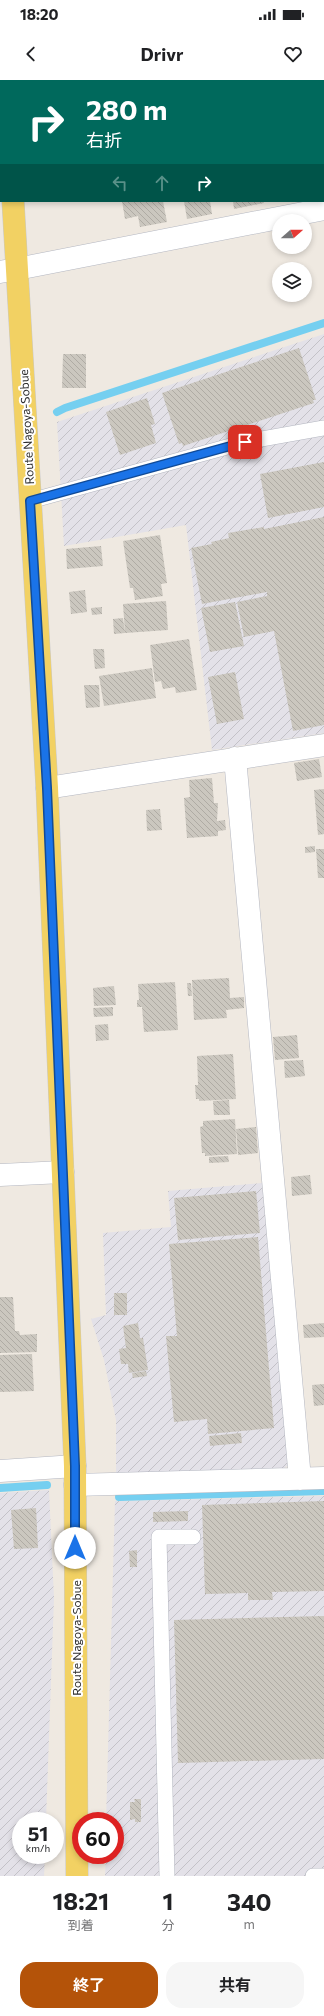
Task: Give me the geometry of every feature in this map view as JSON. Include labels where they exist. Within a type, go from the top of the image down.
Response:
[{"type":"main road","name":"Route Nagoya-Sobue","points":[[13,202],[8,270],[30,501],[47,788],[75,1476],[77,1876]]},
{"type":"street","points":[[8,270],[324,209]]},
{"type":"street","points":[[47,788],[324,744]]},
{"type":"street","points":[[235,758],[300,1479]]},
{"type":"street","points":[[0,1175],[63,1172]]},
{"type":"street","points":[[0,1471],[75,1476],[324,1478]]},
{"type":"lane","points":[[30,501],[245,442],[324,428]]},
{"type":"lane","points":[[167,1876],[158,1537],[193,1537]]},
{"type":"lane","points":[[313,1876],[324,1876]]},
{"type":"shaded area","points":[[324,334],[324,733],[212,750],[186,525],[64,546],[57,422]]},
{"type":"shaded area","points":[[262,1183],[288,1465],[278,1473],[116,1476],[116,1420],[104,1360],[91,1319],[106,1315],[103,1233],[171,1227],[168,1191]]},
{"type":"shaded area","points":[[49,1490],[54,1598],[46,1812],[12,1812],[12,1864],[45,1864],[44,1876],[0,1876],[0,1493]]},
{"type":"shaded area","points":[[324,1496],[324,1876],[105,1876],[106,1864],[124,1864],[124,1812],[106,1812],[115,1501]]},
{"type":"building","points":[[122,202],[163,202],[167,222],[140,227],[138,216],[125,219]]},
{"type":"building","points":[[184,202],[210,202],[212,214],[187,219]]},
{"type":"building","points":[[233,202],[264,203],[234,209]]},
{"type":"building","points":[[299,348],[316,400],[313,400],[314,403],[183,446],[182,443],[179,444],[162,393]]},
{"type":"building","points":[[63,354],[86,354],[86,388],[62,388]]},
{"type":"building","points":[[147,398],[155,424],[151,425],[156,443],[120,455],[106,412]]},
{"type":"building","points":[[324,462],[324,507],[268,518],[260,474]]},
{"type":"building","points":[[324,517],[324,725],[293,731],[274,631],[244,637],[237,602],[267,596],[267,592],[202,604],[191,548],[212,544],[211,542],[229,538],[228,533],[264,527],[264,529]]},
{"type":"building","points":[[160,535],[167,583],[161,584],[163,596],[135,600],[133,588],[130,588],[123,541]]},
{"type":"building","points":[[101,546],[103,566],[67,569],[66,549]]},
{"type":"building","points":[[85,590],[87,612],[71,614],[69,592]]},
{"type":"building","points":[[166,601],[168,630],[125,633],[123,604]]},
{"type":"building","points":[[235,602],[244,646],[210,652],[201,608]]},
{"type":"building","points":[[102,607],[102,614],[92,615],[91,608]]},
{"type":"building","points":[[123,618],[125,633],[114,634],[113,619]]},
{"type":"building","points":[[189,639],[197,690],[176,693],[175,687],[163,689],[161,681],[155,682],[150,645]]},
{"type":"building","points":[[93,649],[104,649],[105,668],[95,669]]},
{"type":"building","points":[[152,668],[156,698],[104,706],[99,676]]},
{"type":"building","points":[[235,672],[244,719],[217,724],[208,677]]},
{"type":"building","points":[[84,685],[99,685],[100,707],[86,708]]},
{"type":"building","points":[[319,759],[322,777],[297,781],[294,763]]},
{"type":"building","points":[[212,778],[214,803],[218,803],[217,821],[225,820],[226,830],[218,831],[218,836],[187,838],[184,798],[190,797],[189,780]]},
{"type":"building","points":[[324,789],[324,834],[318,835],[314,790]]},
{"type":"building","points":[[160,809],[162,830],[147,831],[146,810]]},
{"type":"building","points":[[315,846],[315,852],[305,853],[305,847]]},
{"type":"building","points":[[316,849],[324,849],[324,878],[318,878]]},
{"type":"building","points":[[229,978],[230,998],[244,997],[244,1008],[226,1010],[227,1018],[194,1020],[192,980]]},
{"type":"building","points":[[175,982],[178,1030],[144,1032],[142,1007],[137,1007],[137,1000],[139,1000],[138,984]]},
{"type":"building","points":[[187,983],[191,983],[192,996],[188,996]]},
{"type":"building","points":[[114,986],[116,1005],[94,1006],[93,988]]},
{"type":"building","points":[[113,1007],[113,1016],[94,1017],[93,1008]]},
{"type":"building","points":[[108,1024],[109,1040],[96,1041],[95,1025]]},
{"type":"building","points":[[297,1035],[299,1058],[275,1060],[273,1037]]},
{"type":"building","points":[[233,1054],[236,1099],[199,1101],[199,1099],[196,1099],[195,1085],[198,1085],[197,1056]]},
{"type":"building","points":[[303,1060],[305,1076],[285,1078],[284,1061]]},
{"type":"building","points":[[229,1100],[230,1115],[214,1115],[213,1101]]},
{"type":"building","points":[[235,1119],[237,1154],[205,1156],[205,1153],[202,1153],[200,1127],[203,1126],[203,1121]]},
{"type":"building","points":[[256,1127],[258,1153],[238,1155],[236,1129]]},
{"type":"building","points":[[228,1156],[229,1162],[209,1163],[209,1157]]},
{"type":"building","points":[[310,1175],[312,1194],[292,1196],[291,1177]]},
{"type":"building","points":[[256,1191],[260,1233],[178,1240],[174,1198]]},
{"type":"building","points":[[258,1237],[274,1428],[208,1434],[207,1419],[174,1422],[166,1336],[177,1336],[169,1244]]},
{"type":"building","points":[[114,1293],[127,1293],[127,1315],[114,1315]]},
{"type":"building","points":[[0,1297],[13,1297],[15,1331],[19,1331],[20,1335],[37,1334],[37,1352],[0,1353]]},
{"type":"building","points":[[138,1323],[140,1338],[143,1338],[148,1370],[129,1373],[128,1364],[121,1364],[119,1349],[126,1348],[123,1326]]},
{"type":"building","points":[[324,1323],[324,1337],[304,1338],[303,1325]]},
{"type":"building","points":[[32,1354],[34,1391],[0,1392],[0,1355]]},
{"type":"building","points":[[146,1371],[147,1376],[133,1378],[132,1373]]},
{"type":"building","points":[[324,1384],[324,1405],[314,1406],[312,1385]]},
{"type":"building","points":[[241,1433],[242,1443],[210,1446],[209,1436]]},
{"type":"building","points":[[324,1501],[324,1591],[272,1592],[273,1600],[248,1600],[248,1593],[205,1594],[202,1505]]},
{"type":"building","points":[[36,1508],[38,1548],[14,1549],[11,1510]]},
{"type":"building","points":[[188,1511],[188,1521],[153,1522],[153,1512]]},
{"type":"building","points":[[137,1550],[137,1567],[130,1567],[129,1551]]},
{"type":"building","points":[[324,1616],[324,1759],[178,1763],[174,1620]]},
{"type":"building","points":[[134,1799],[141,1799],[141,1822],[135,1822],[135,1819],[130,1820],[130,1802],[135,1802]]},
{"type":"waterway","points":[[57,412],[65,408],[324,323]]},
{"type":"waterway","points":[[0,1488],[47,1485]]},
{"type":"waterway","points":[[119,1497],[324,1491]]},
{"type":"route","points":[[75,1548],[75,1466],[47,788],[30,501],[245,442]]}]
